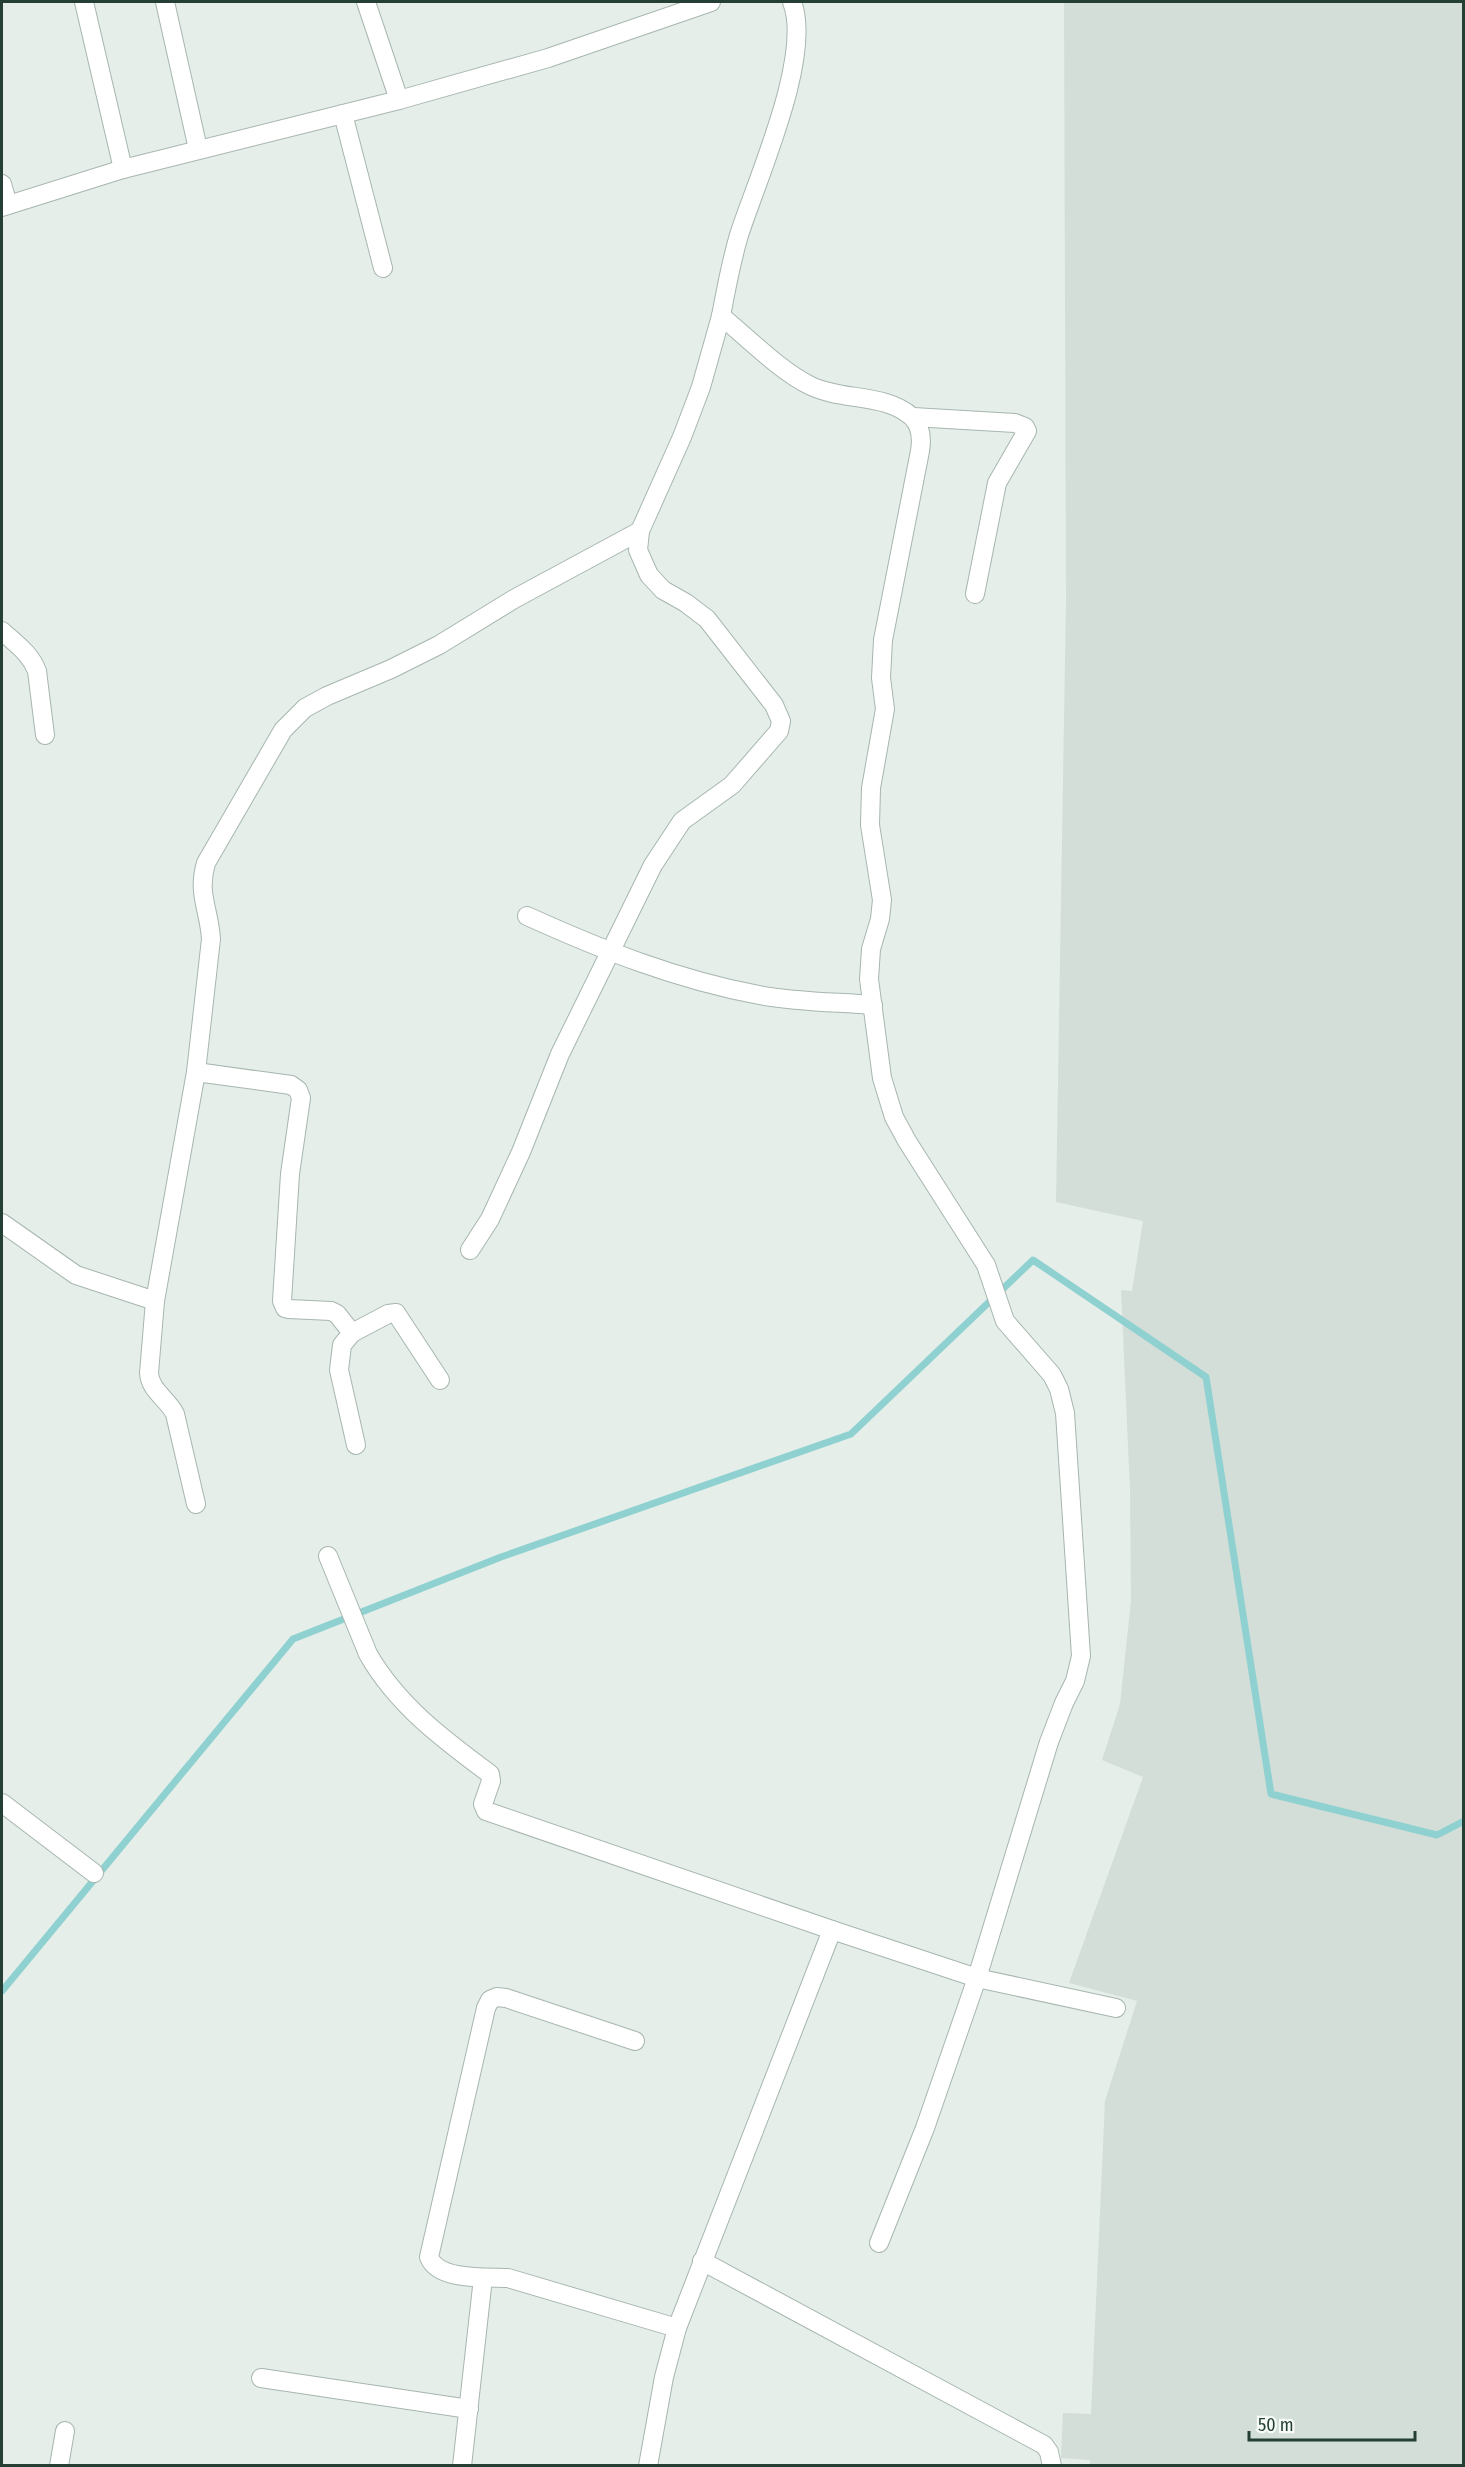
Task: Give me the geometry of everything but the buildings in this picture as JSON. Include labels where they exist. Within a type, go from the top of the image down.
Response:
[{"type":"street","points":[[84,2],[123,169]]},
{"type":"street","points":[[165,2],[198,149]]},
{"type":"street","points":[[366,2],[399,100]]},
{"type":"street","points":[[2,184],[5,206],[123,169],[399,100],[548,58],[711,2]]},
{"type":"street","points":[[470,1250],[490,1219],[560,1054],[653,865],[682,821],[732,785],[779,731],[782,721],[774,705],[707,619],[663,590],[649,575],[638,550],[640,531],[682,437],[701,387],[721,316],[739,237],[785,103],[797,41],[796,18],[792,2]]},
{"type":"street","points":[[343,114],[383,268]]},
{"type":"street","points":[[721,316],[811,386],[903,410],[913,417],[919,428],[922,440],[921,451],[883,640],[881,678],[885,708],[871,788],[870,825],[882,900],[869,965],[882,1078],[894,1117],[986,1265],[1005,1321],[1052,1375],[1059,1389],[1065,1413],[1081,1656],[1075,1681],[1049,1742],[977,1978],[925,2128],[879,2243]]},
{"type":"street","points":[[913,417],[1015,423],[1025,427],[1027,431],[997,483],[975,594]]},
{"type":"street","points":[[196,1504],[175,1414],[171,1405],[154,1388],[149,1379],[155,1301],[196,1072],[211,939],[202,896],[201,879],[206,862],[274,745],[292,718],[305,708],[439,645],[514,598],[640,531]]},
{"type":"street","points":[[2,631],[25,651],[34,663],[45,735]]},
{"type":"street","points":[[527,916],[610,953],[710,984],[761,995],[873,1005]]},
{"type":"street","points":[[196,1072],[291,1085],[298,1090],[301,1098],[290,1174],[282,1301],[285,1308],[289,1309],[330,1311],[337,1314],[351,1333]]},
{"type":"street","points":[[2,1223],[76,1275],[155,1301]]},
{"type":"street","points":[[356,1444],[339,1370],[342,1345],[351,1333],[388,1314],[396,1313],[441,1380]]},
{"type":"street","points":[[328,1556],[376,1668],[418,1718],[490,1774],[491,1781],[483,1804],[486,1811],[977,1978],[1116,2008]]},
{"type":"street","points":[[2,1803],[94,1874]]},
{"type":"street","points":[[648,2466],[664,2377],[677,2328],[832,1930]]},
{"type":"street","points":[[635,2040],[506,1998],[497,1997],[490,2000],[486,2008],[429,2258],[434,2268],[444,2272],[483,2278],[508,2278],[677,2328]]},
{"type":"street","points":[[702,2261],[1044,2445],[1049,2452],[1052,2466]]},
{"type":"street","points":[[462,2466],[483,2278]]},
{"type":"street","points":[[261,2378],[469,2409]]},
{"type":"street","points":[[59,2466],[64,2430]]},
{"type":"shaded area","points":[[1064,2],[1463,2],[1463,2465],[1090,2466],[1090,2460],[1061,2458],[1063,2413],[1091,2414],[1105,2101],[1137,2001],[1069,1983],[1143,1777],[1102,1760],[1120,1704],[1131,1601],[1130,1490],[1121,1290],[1132,1291],[1143,1221],[1056,1202],[1066,601]]},
{"type":"waterway","points":[[2,1991],[293,1639],[501,1557],[851,1434],[1033,1260],[1206,1377],[1271,1794],[1437,1835],[1464,1821]]}]
